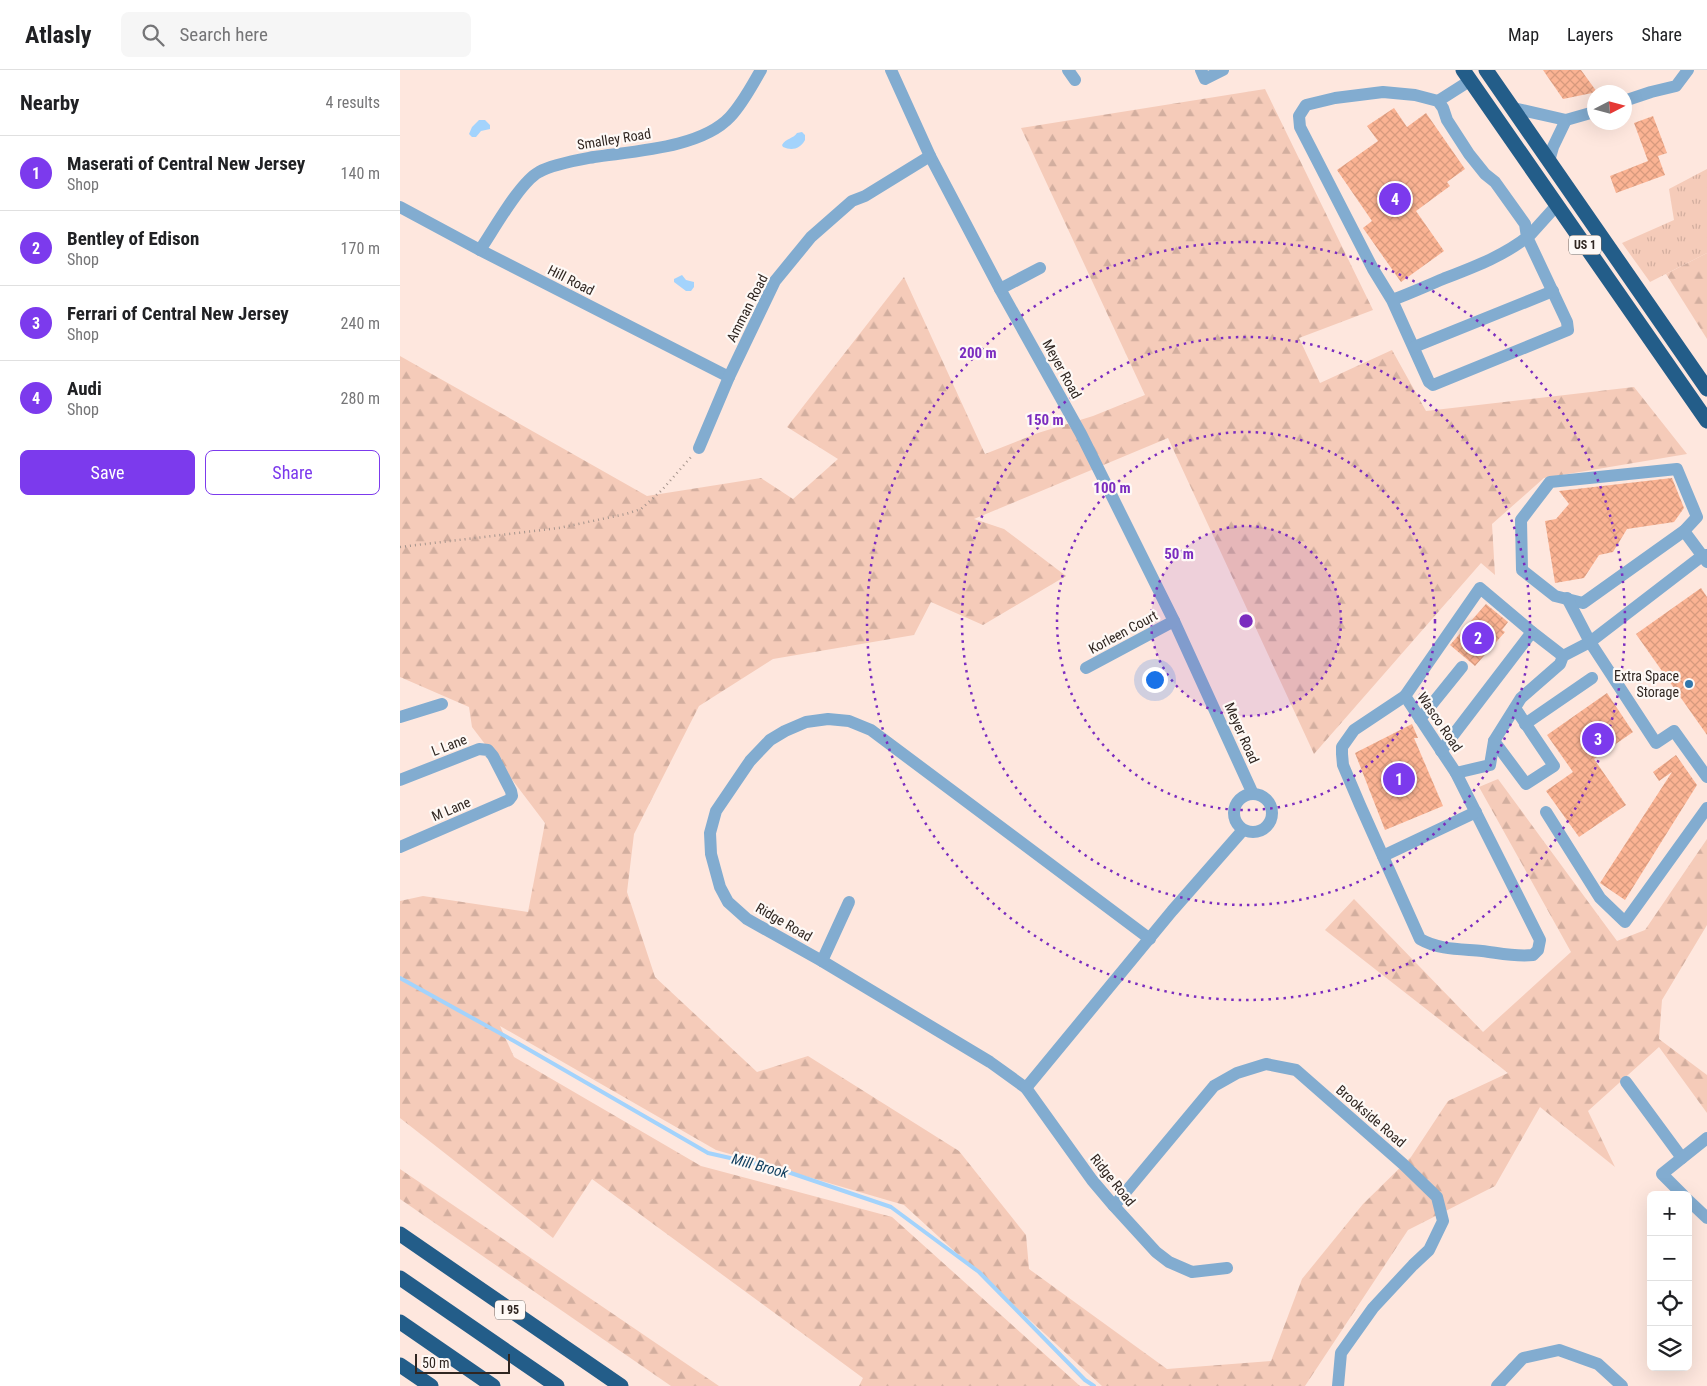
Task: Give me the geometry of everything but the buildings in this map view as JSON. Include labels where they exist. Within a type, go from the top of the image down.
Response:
[{"type":"highway","name":"US 1","points":[[1486,70],[1707,389]]},
{"type":"highway","name":"US 1","points":[[1467,75],[1707,421]]},
{"type":"highway","name":"I 95","points":[[400,1234],[621,1386]]},
{"type":"highway","name":"I 95","points":[[400,1278],[557,1386]]},
{"type":"highway","points":[[400,1322],[493,1386]]},
{"type":"highway","points":[[400,1365],[431,1386]]},
{"type":"street","name":"Smalley Road","points":[[480,250],[523,186],[539,172],[571,161],[680,143],[711,132],[729,119],[744,101],[761,70]]},
{"type":"street","name":"Meyer Road","points":[[891,70],[930,156],[1000,289],[1081,434],[1174,621],[1253,794],[1259,795],[1269,802],[1273,815],[1267,827],[1256,833],[1243,830]]},
{"type":"street","points":[[1201,70],[1205,79],[1223,70]]},
{"type":"street","points":[[1632,98],[1676,86],[1688,70]]},
{"type":"street","points":[[1438,101],[1467,75]]},
{"type":"street","points":[[1383,92],[1415,95],[1438,101],[1443,108],[1447,120],[1469,154],[1485,174],[1495,182],[1525,224],[1527,237],[1567,322],[1568,330],[1433,385],[1429,382],[1392,300],[1373,269],[1300,127],[1299,116],[1306,105],[1383,92]]},
{"type":"street","points":[[1512,108],[1566,120],[1587,114]]},
{"type":"street","points":[[1549,161],[1552,147],[1566,120]]},
{"type":"street","name":"Amman Road","points":[[699,448],[729,377],[776,281],[810,237],[852,201],[865,196],[930,156]]},
{"type":"street","points":[[1392,300],[1487,262],[1513,248],[1527,237],[1557,205]]},
{"type":"street","name":"Hill Road","points":[[400,207],[729,377]]},
{"type":"street","points":[[1000,289],[1040,268]]},
{"type":"street","points":[[1414,347],[1553,291]]},
{"type":"street","points":[[1678,469],[1696,517],[1684,531],[1583,603],[1555,596],[1522,570],[1520,520],[1550,482],[1678,469]]},
{"type":"street","points":[[1684,531],[1705,558]]},
{"type":"street","name":"Wasco Road","points":[[1563,656],[1480,588],[1405,696],[1456,773],[1490,765],[1494,740],[1521,698],[1560,664],[1563,656],[1590,642],[1705,558]]},
{"type":"street","points":[[1567,598],[1590,642],[1656,743],[1674,731],[1707,777]]},
{"type":"street","name":"Korleen Court","points":[[1086,668],[1174,621]]},
{"type":"street","points":[[1442,751],[1532,632]]},
{"type":"street","points":[[1420,719],[1462,667]]},
{"type":"street","points":[[1525,724],[1592,678]]},
{"type":"street","points":[[1405,696],[1354,730],[1342,748],[1343,765],[1420,938],[1440,947],[1501,955],[1533,955],[1538,950],[1540,940],[1456,773]]},
{"type":"street","points":[[400,717],[442,704]]},
{"type":"street","points":[[1494,740],[1526,784],[1554,766],[1515,708]]},
{"type":"street","name":"Ridge Road","points":[[1150,939],[871,730],[849,721],[828,719],[806,722],[784,731],[770,740],[750,761],[716,811],[710,833],[711,854],[720,887],[728,902],[747,919],[822,961],[990,1062],[1026,1088],[1092,1180],[1156,1252],[1169,1262],[1192,1272],[1227,1268]]},
{"type":"street","name":"L Lane","points":[[400,780],[479,749],[488,750],[498,764],[512,796]]},
{"type":"street","points":[[1026,1088],[1172,911],[1243,830],[1235,821],[1234,808],[1241,798],[1253,794]]},
{"type":"street","name":"M Lane","points":[[400,847],[509,800],[512,796]]},
{"type":"street","points":[[1546,812],[1600,898],[1625,922],[1707,808]]},
{"type":"street","points":[[1384,856],[1476,812]]},
{"type":"street","points":[[822,961],[849,902]]},
{"type":"street","name":"Brookside Road","points":[[1114,1206],[1214,1086],[1237,1073],[1266,1064],[1296,1070],[1403,1164],[1436,1197],[1443,1221],[1430,1250],[1413,1265],[1373,1308],[1341,1353],[1338,1386]]},
{"type":"street","points":[[1626,1082],[1682,1158]]},
{"type":"street","points":[[1679,1191],[1662,1174],[1707,1138]]},
{"type":"street","points":[[1692,1204],[1707,1218]]},
{"type":"street","points":[[1497,1386],[1523,1358],[1558,1350],[1598,1364],[1622,1386]]},
{"type":"path","points":[[400,547],[559,528],[626,514],[641,509],[662,490],[699,448]]},
{"type":"green space","points":[[1265,89],[1373,310],[1299,338],[1320,383],[1392,350],[1426,411],[1634,387],[1687,454],[1544,478],[1492,524],[1495,575],[1481,563],[1314,754],[1168,438],[974,519],[1004,529],[1066,576],[983,625],[931,602],[914,635],[773,659],[699,706],[634,834],[627,892],[655,977],[757,1072],[808,1056],[959,1151],[1026,1235],[1029,1269],[1167,1369],[1271,1361],[1302,1279],[1363,1204],[1411,1157],[1448,1101],[1508,1073],[1325,930],[1354,899],[1483,1032],[1571,952],[1479,787],[1498,779],[1617,941],[1645,930],[1707,839],[1707,925],[1662,1000],[1659,1039],[1707,1075],[1707,1113],[1659,1047],[1588,1111],[1615,1167],[1540,1107],[1495,1186],[1408,1230],[1305,1386],[1102,1386],[904,1205],[716,1150],[500,1026],[514,1057],[701,1166],[892,1217],[1080,1386],[859,1386],[863,1378],[592,1179],[553,1238],[400,1118],[400,901],[423,896],[528,912],[545,823],[472,727],[469,707],[400,677],[400,356],[647,496],[761,478],[793,499],[838,459],[787,427],[904,277],[985,454],[1038,433],[1093,416],[1145,395],[1021,128]]},
{"type":"green space","points":[[1707,169],[1707,253],[1650,282],[1622,243],[1674,220],[1669,189]]},
{"type":"green space","points":[[1707,253],[1707,339],[1666,274]]},
{"type":"green space","points":[[400,1169],[719,1386],[671,1386],[400,1199]]},
{"type":"water","points":[[479,120],[485,120],[490,125],[490,129],[481,131],[476,137],[472,137],[469,134],[472,127]]},
{"type":"water","points":[[802,132],[805,135],[805,140],[801,145],[793,149],[783,147],[782,145],[785,141]]},
{"type":"water","points":[[682,275],[686,280],[694,282],[694,287],[691,291],[686,291],[674,282],[674,279]]},
{"type":"waterway","name":"Mill Brook","points":[[400,978],[514,1041],[708,1153],[779,1169],[891,1207],[979,1272],[1085,1380],[1094,1386]]},
{"type":"place","name":"Audi","points":[[1395,199]]},
{"type":"place","name":"Bentley of Edison","points":[[1478,638]]},
{"type":"place","name":"Extra Space Storage","points":[[1689,684]]},
{"type":"place","name":"Ferrari of Central New Jersey","points":[[1598,739]]},
{"type":"place","name":"Maserati of Central New Jersey","points":[[1399,779]]}]
